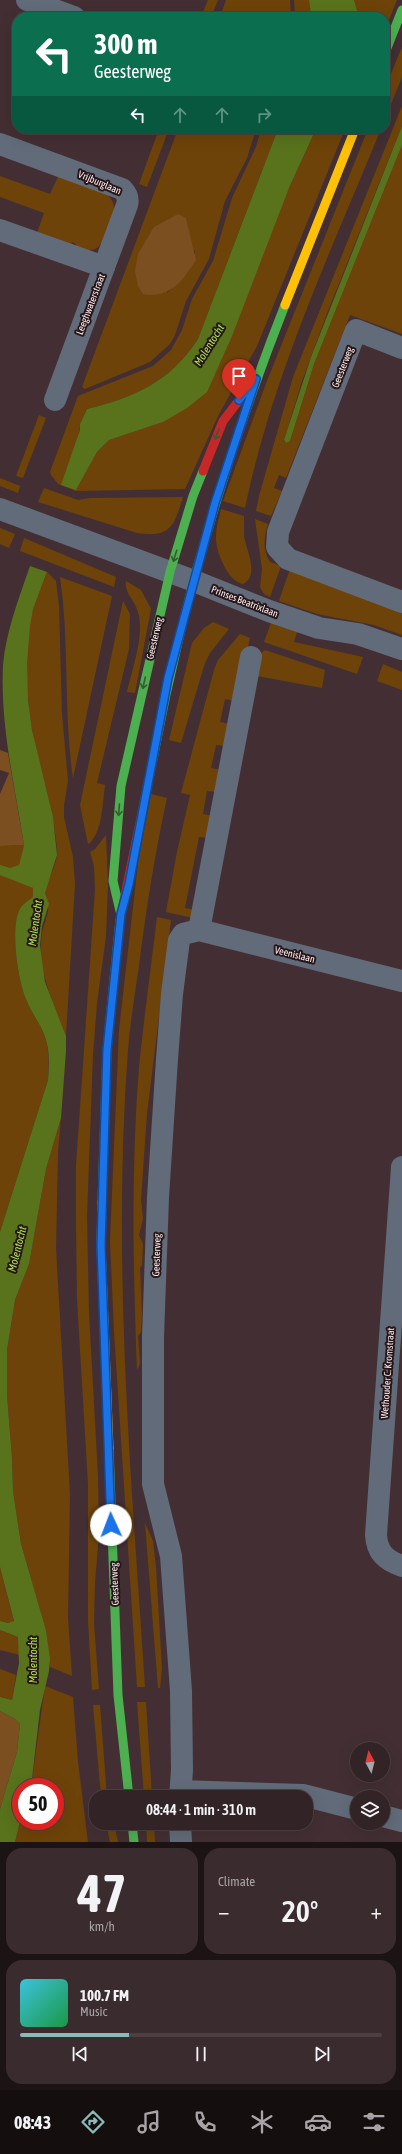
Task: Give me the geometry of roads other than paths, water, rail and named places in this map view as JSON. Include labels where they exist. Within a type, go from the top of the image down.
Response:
[{"type":"main road","points":[[390,40],[402,10]]},
{"type":"main road","name":"Geesterweg","points":[[128,1790],[118,1695],[101,1246],[107,1050],[121,914],[129,884],[168,678],[215,503],[256,379],[353,134]]},
{"type":"main road","name":"Geesterweg","points":[[121,914],[113,881],[120,786],[170,572],[193,496],[223,421],[256,379]]},
{"type":"main road","points":[[133,1830],[134,1842]]},
{"type":"street","points":[[27,0],[60,12]]},
{"type":"street","name":"Vrijburglaan","points":[[0,144],[122,189],[126,193],[128,199],[127,205],[104,267]]},
{"type":"street","name":"Leeghwaterstraat","points":[[0,230],[104,267],[55,400]]},
{"type":"street","name":"Geesterweg","points":[[402,348],[356,330],[278,532],[277,547],[288,559],[402,602]]},
{"type":"street","name":"Prinses Beatrixlaan","points":[[0,509],[194,581],[269,611],[319,628],[358,634],[402,649]]},
{"type":"street","name":"Geesterweg","points":[[180,1790],[182,1770],[181,1691],[171,1556],[153,1484],[153,1337],[158,1197],[172,994],[179,940],[183,934],[194,931],[250,657]]},
{"type":"street","name":"Veenislaan","points":[[194,931],[402,981]]},
{"type":"street","name":"Wethouder C. Kromstraat","points":[[402,1167],[376,1535],[377,1546],[383,1557],[402,1566]]},
{"type":"street","points":[[313,1798],[350,1807]]},
{"type":"street","points":[[390,1818],[402,1821]]},
{"type":"street","points":[[180,1830],[181,1842]]},
{"type":"water","points":[[309,0],[354,0],[358,12],[310,12]]},
{"type":"water","points":[[402,126],[402,145],[314,364],[290,441],[286,443],[284,440],[311,357]]},
{"type":"water","name":"Molentocht","points":[[276,134],[314,134],[289,188],[232,336],[207,392],[187,408],[163,422],[109,440],[97,452],[76,490],[61,485],[80,430],[80,424],[87,409],[104,405],[150,386],[176,366],[198,339]]},
{"type":"water","name":"Molentocht","points":[[30,566],[47,572],[33,609],[30,626],[27,663],[28,700],[32,730],[53,817],[57,855],[45,893],[49,904],[42,926],[40,945],[45,982],[66,1036],[66,1051],[61,1118],[46,1169],[29,1264],[15,1300],[7,1350],[7,1395],[13,1491],[21,1544],[46,1630],[50,1659],[49,1671],[40,1710],[32,1778],[12,1778],[12,1830],[18,1830],[15,1842],[0,1842],[0,1809],[17,1752],[20,1724],[15,1719],[0,1711],[0,1697],[12,1700],[19,1663],[18,1637],[0,1630],[0,1621],[8,1623],[14,1621],[0,1567],[0,1232],[48,1080],[49,1064],[48,1047],[45,1037],[23,991],[16,953],[15,939],[17,915],[21,907],[33,897],[33,888],[0,875],[0,865],[10,868],[19,865],[24,845],[6,733],[3,688],[3,665],[5,652],[17,602]]}]
